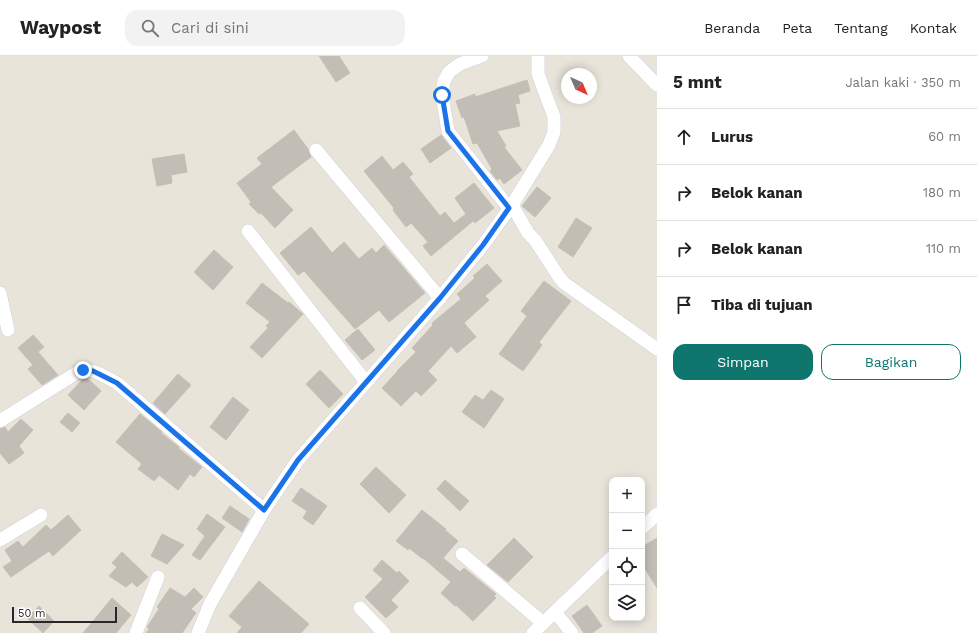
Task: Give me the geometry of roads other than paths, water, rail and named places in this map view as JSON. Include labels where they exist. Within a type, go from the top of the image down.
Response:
[{"type":"street","points":[[482,56],[460,64],[449,72],[444,81],[442,95],[448,131],[510,207],[564,283],[657,349]]},
{"type":"street","points":[[198,633],[210,604],[264,510],[298,460],[440,298],[483,245],[510,207],[549,145],[554,132],[554,117],[538,74],[538,56]]},
{"type":"street","points":[[629,56],[657,85]]},
{"type":"street","points":[[316,150],[440,298]]},
{"type":"street","points":[[248,231],[366,382]]},
{"type":"street","points":[[0,294],[8,330]]},
{"type":"street","points":[[0,421],[78,372],[88,370],[117,383],[264,510]]},
{"type":"street","points":[[645,525],[657,514]]},
{"type":"street","points":[[0,540],[41,515]]},
{"type":"street","points":[[462,554],[543,623]]},
{"type":"street","points":[[533,633],[609,560]]},
{"type":"street","points":[[136,633],[158,576]]},
{"type":"street","points":[[360,608],[384,633]]},
{"type":"street","points":[[555,612],[572,633]]}]
